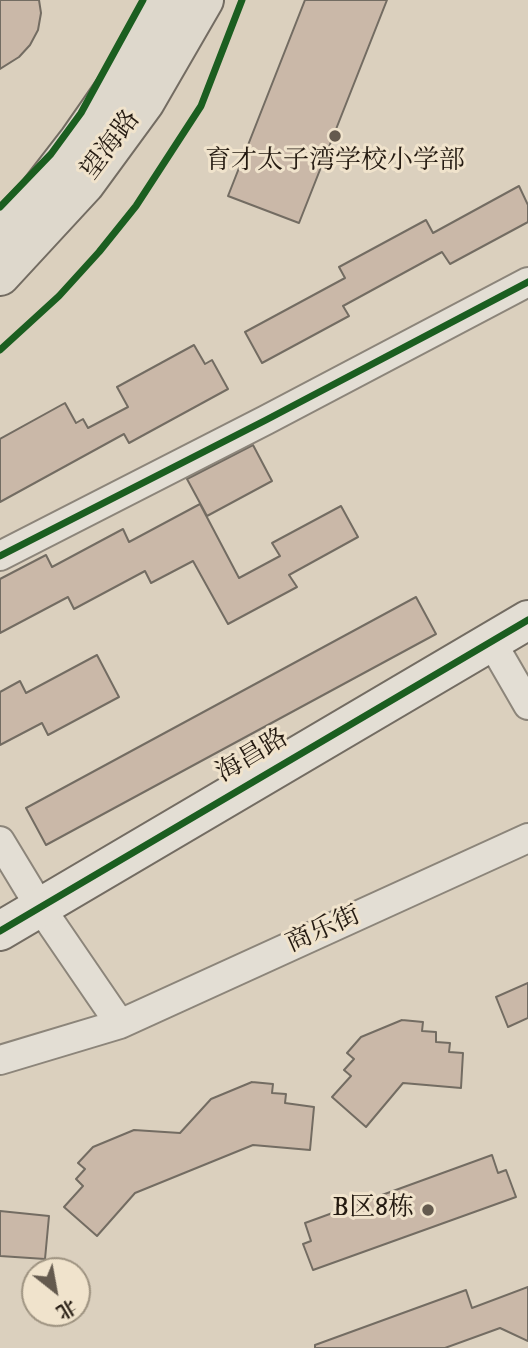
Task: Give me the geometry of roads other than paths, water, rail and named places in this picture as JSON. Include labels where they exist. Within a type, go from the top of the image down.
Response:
[{"type":"main road","name":"望海路","points":[[0,232],[35,197],[79,140],[127,71],[165,0]]},
{"type":"main road","name":"望海路","points":[[0,276],[85,184],[145,102],[204,0]]},
{"type":"street","points":[[0,556],[528,282]]},
{"type":"street","name":"海昌路","points":[[0,931],[528,620]]},
{"type":"street","points":[[491,640],[528,705]]},
{"type":"street","name":"商乐街","points":[[0,1060],[120,1024],[528,838]]},
{"type":"street","points":[[0,841],[40,907],[120,1024]]},
{"type":"place","name":"育才太子湾学校小学部","points":[[335,136]]},
{"type":"place","name":"B区8栋","points":[[428,1210]]}]
